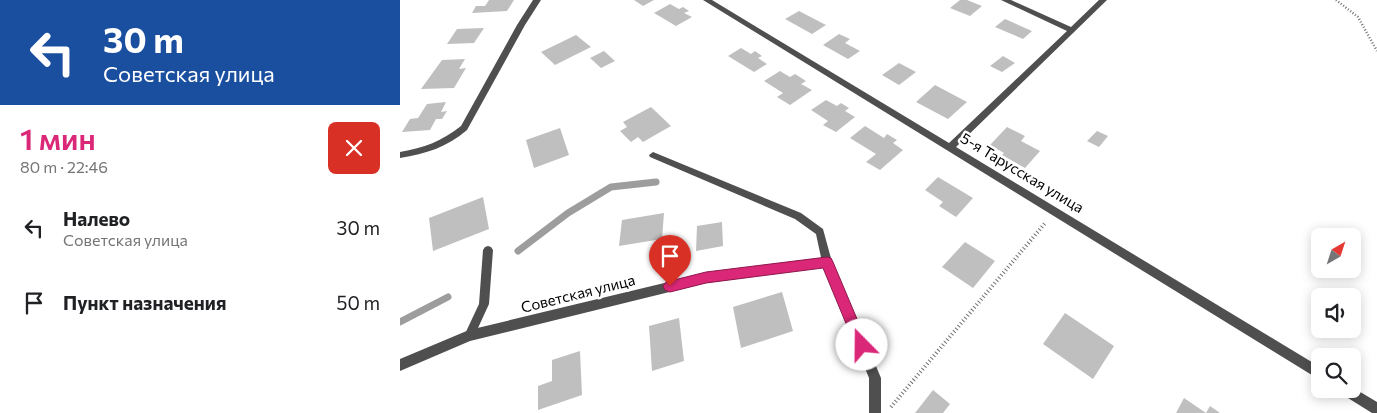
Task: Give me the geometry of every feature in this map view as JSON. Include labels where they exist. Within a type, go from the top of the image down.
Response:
[{"type":"street","points":[[400,155],[428,151],[450,140],[464,128],[520,25],[537,0]]},
{"type":"street","name":"5-я Тарусская улица","points":[[707,0],[1311,368]]},
{"type":"street","points":[[1005,0],[1072,30]]},
{"type":"street","points":[[950,148],[1103,0]]},
{"type":"street","points":[[827,262],[875,378],[875,413]]},
{"type":"street","name":"Советская улица","points":[[400,365],[468,336],[706,278],[827,262]]},
{"type":"street","points":[[1359,398],[1377,409]]},
{"type":"lane","points":[[653,155],[798,216],[820,232],[827,262]]},
{"type":"lane","points":[[468,336],[484,304],[488,250]]},
{"type":"path","points":[[1336,0],[1358,17],[1377,51]]},
{"type":"path","points":[[886,413],[1055,212]]},
{"type":"building","points":[[489,0],[514,0],[507,11],[472,13],[476,6],[485,6]]},
{"type":"building","points":[[634,0],[654,0],[643,6]]},
{"type":"building","points":[[960,0],[967,0],[982,6],[970,16],[950,8]]},
{"type":"building","points":[[670,4],[679,9],[683,7],[689,11],[684,13],[692,17],[676,26],[654,13]]},
{"type":"building","points":[[799,11],[826,25],[812,34],[785,19]]},
{"type":"building","points":[[1005,19],[1032,31],[1023,39],[995,27]]},
{"type":"building","points":[[484,28],[474,43],[447,44],[457,29]]},
{"type":"building","points":[[839,34],[850,39],[845,43],[860,51],[848,59],[823,45]]},
{"type":"building","points":[[576,35],[591,47],[555,65],[541,52]]},
{"type":"building","points":[[741,48],[751,54],[755,51],[762,56],[758,58],[767,64],[754,72],[728,56]]},
{"type":"building","points":[[604,51],[615,61],[601,68],[590,58]]},
{"type":"building","points":[[1003,56],[1015,63],[1002,72],[990,66]]},
{"type":"building","points":[[465,59],[459,69],[466,68],[454,88],[421,89],[442,60]]},
{"type":"building","points":[[899,63],[916,72],[899,85],[882,75]]},
{"type":"building","points":[[780,71],[790,77],[795,74],[806,81],[801,84],[812,90],[790,105],[777,97],[783,93],[764,81]]},
{"type":"building","points":[[935,85],[967,102],[948,119],[916,102]]},
{"type":"building","points":[[826,100],[837,106],[841,103],[849,108],[845,111],[855,117],[836,132],[823,125],[828,121],[811,110]]},
{"type":"building","points":[[446,102],[441,112],[447,111],[442,119],[436,119],[430,130],[402,132],[410,119],[418,118],[427,104]]},
{"type":"building","points":[[651,107],[671,126],[643,142],[638,137],[631,142],[620,131],[627,127],[623,122]]},
{"type":"building","points":[[865,126],[884,138],[887,134],[897,140],[893,143],[903,150],[880,170],[866,162],[876,154],[850,138]]},
{"type":"building","points":[[1007,127],[1025,136],[1021,141],[1040,151],[1025,168],[1002,155],[1004,153],[990,145]]},
{"type":"building","points":[[560,128],[569,155],[534,168],[526,140]]},
{"type":"building","points":[[1097,131],[1108,136],[1099,147],[1087,141]]},
{"type":"building","points":[[938,177],[973,198],[956,217],[939,206],[943,202],[925,190]]},
{"type":"building","points":[[483,197],[489,229],[433,251],[429,218]]},
{"type":"building","points":[[664,213],[662,239],[619,246],[622,220]]},
{"type":"building","points":[[722,222],[723,246],[696,251],[697,226]]},
{"type":"building","points":[[965,242],[995,261],[973,288],[942,267]]},
{"type":"building","points":[[782,292],[793,331],[741,348],[733,307]]},
{"type":"building","points":[[1065,313],[1114,346],[1093,379],[1043,344]]},
{"type":"building","points":[[679,318],[684,361],[652,371],[649,326]]},
{"type":"building","points":[[580,351],[582,395],[538,410],[538,386],[552,381],[552,360]]},
{"type":"building","points":[[933,390],[950,404],[943,413],[915,413]]},
{"type":"building","points":[[1184,398],[1206,413],[1176,413]]},
{"type":"building","points":[[1210,406],[1220,413],[1206,413]]},
{"type":"waterway","points":[[518,251],[568,213],[611,187],[656,182]]},
{"type":"waterway","points":[[400,322],[448,297]]},
{"type":"route","points":[[670,286],[706,278],[827,262],[862,345]]}]
